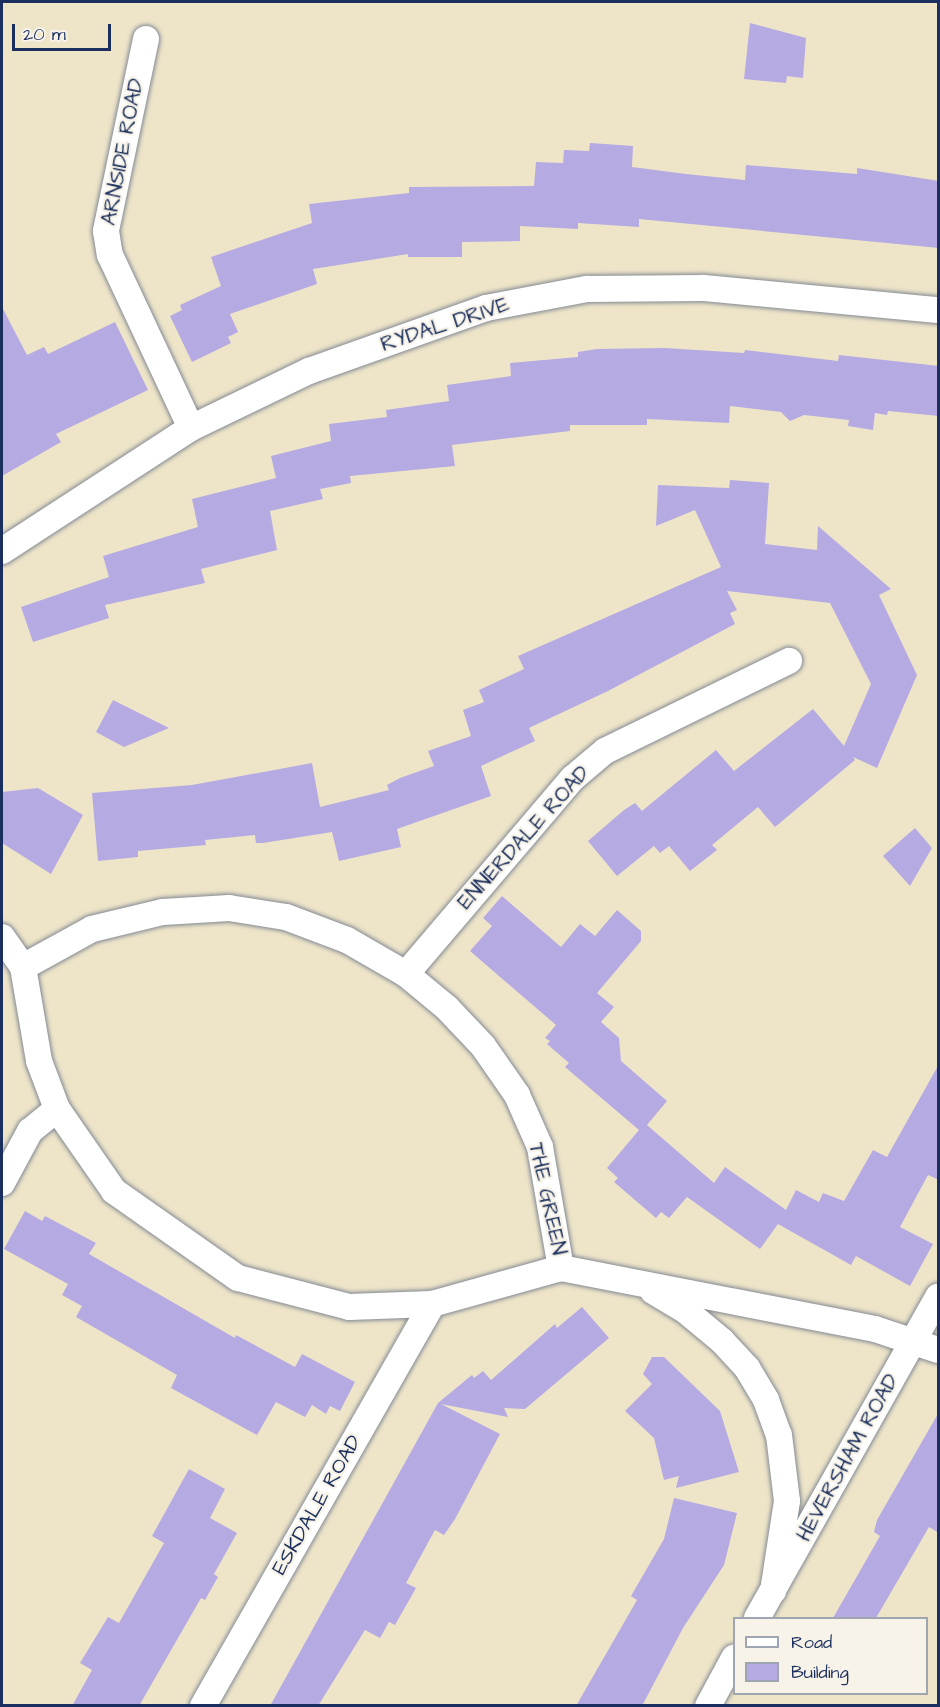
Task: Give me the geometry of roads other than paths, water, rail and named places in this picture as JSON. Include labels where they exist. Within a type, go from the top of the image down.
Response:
[{"type":"street","name":"ARNSIDE ROAD","points":[[146,39],[106,231],[110,255],[191,428]]},
{"type":"street","name":"RYDAL DRIVE","points":[[2,551],[191,428],[309,371],[486,308],[587,289],[704,288],[939,310]]},
{"type":"street","name":"ENNERDALE ROAD","points":[[406,974],[573,778],[605,751],[789,661]]},
{"type":"street","name":"THE GREEN","points":[[23,967],[93,929],[163,912],[229,908],[296,921],[347,940],[406,974],[483,1046],[517,1095],[540,1147],[561,1268]]},
{"type":"street","name":"THE GREEN","points":[[2,938],[23,967],[39,1061],[57,1109],[114,1191],[238,1278],[349,1307],[432,1304],[561,1268],[875,1329],[939,1350]]},
{"type":"street","points":[[2,1184],[30,1131],[57,1109]]},
{"type":"street","name":"THE GREEN","points":[[637,1282],[686,1311],[722,1341],[747,1368],[766,1400],[779,1435],[786,1501],[773,1591]]},
{"type":"street","name":"HEVERSHAM ROAD","points":[[758,1617],[939,1297]]},
{"type":"street","name":"ESKDALE ROAD","points":[[203,1706],[432,1304]]},
{"type":"street","points":[[708,1706],[733,1662]]}]
